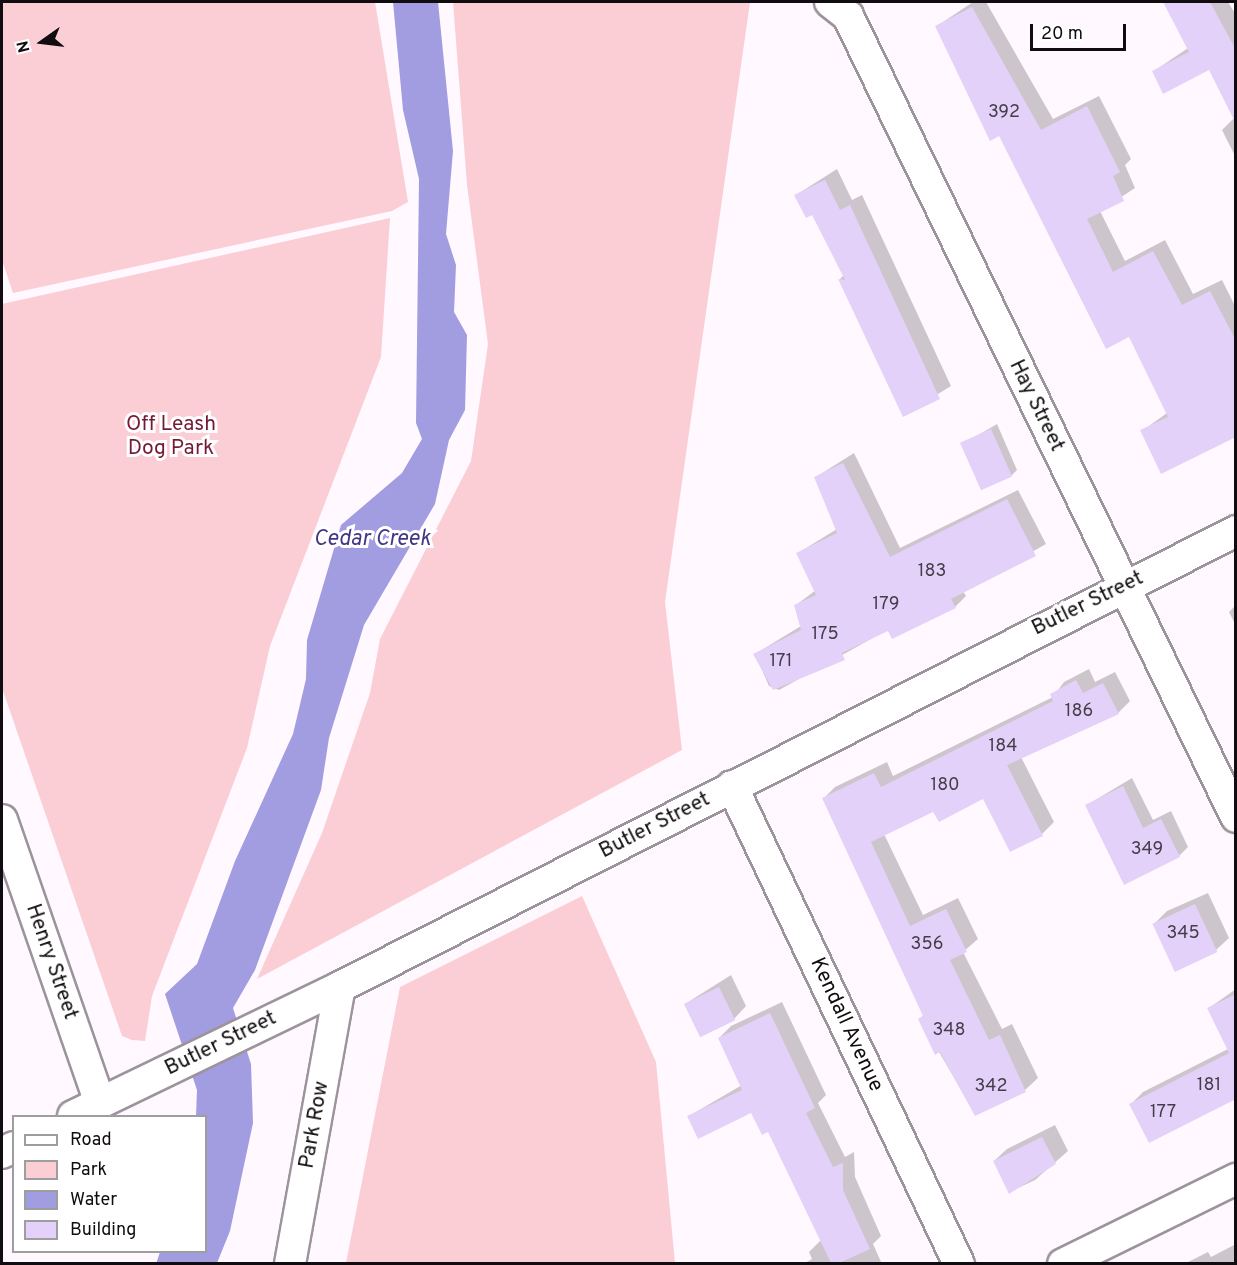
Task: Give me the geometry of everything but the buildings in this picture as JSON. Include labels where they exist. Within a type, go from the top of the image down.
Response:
[{"type":"street","name":"Hay Street","points":[[830,2],[848,16],[1236,818]]},
{"type":"street","name":"Butler Street","points":[[75,1115],[340,987],[1236,531]]},
{"type":"street","name":"Kendall Avenue","points":[[732,786],[959,1263]]},
{"type":"street","name":"Henry Street","points":[[2,820],[99,1103]]},
{"type":"street","name":"Park Row","points":[[290,1263],[340,987]]},
{"type":"street","points":[[1063,1263],[1236,1179]]},
{"type":"green space","points":[[2,2],[375,2],[408,202],[392,211],[13,293],[2,260]]},
{"type":"green space","points":[[453,2],[750,2],[665,602],[682,750],[257,979],[322,833],[370,693],[380,639],[471,461],[488,344],[467,185]]},
{"type":"green space","name":"Off Leash Dog Park","points":[[390,218],[381,357],[270,646],[247,748],[152,996],[145,1041],[132,1040],[122,1036],[2,688],[2,304]]},
{"type":"green space","points":[[582,896],[656,1062],[675,1263],[346,1263],[400,987]]},
{"type":"water","name":"Cedar Creek","points":[[393,2],[438,2],[453,151],[446,234],[456,265],[454,312],[467,335],[465,410],[449,440],[435,504],[364,625],[329,738],[321,790],[255,970],[233,1008],[251,1064],[253,1123],[230,1231],[217,1263],[156,1264],[160,1253],[207,1253],[207,1115],[196,1115],[197,1090],[165,994],[197,964],[235,861],[293,734],[306,679],[307,640],[341,525],[402,473],[422,439],[416,423],[419,179],[403,110]]}]
